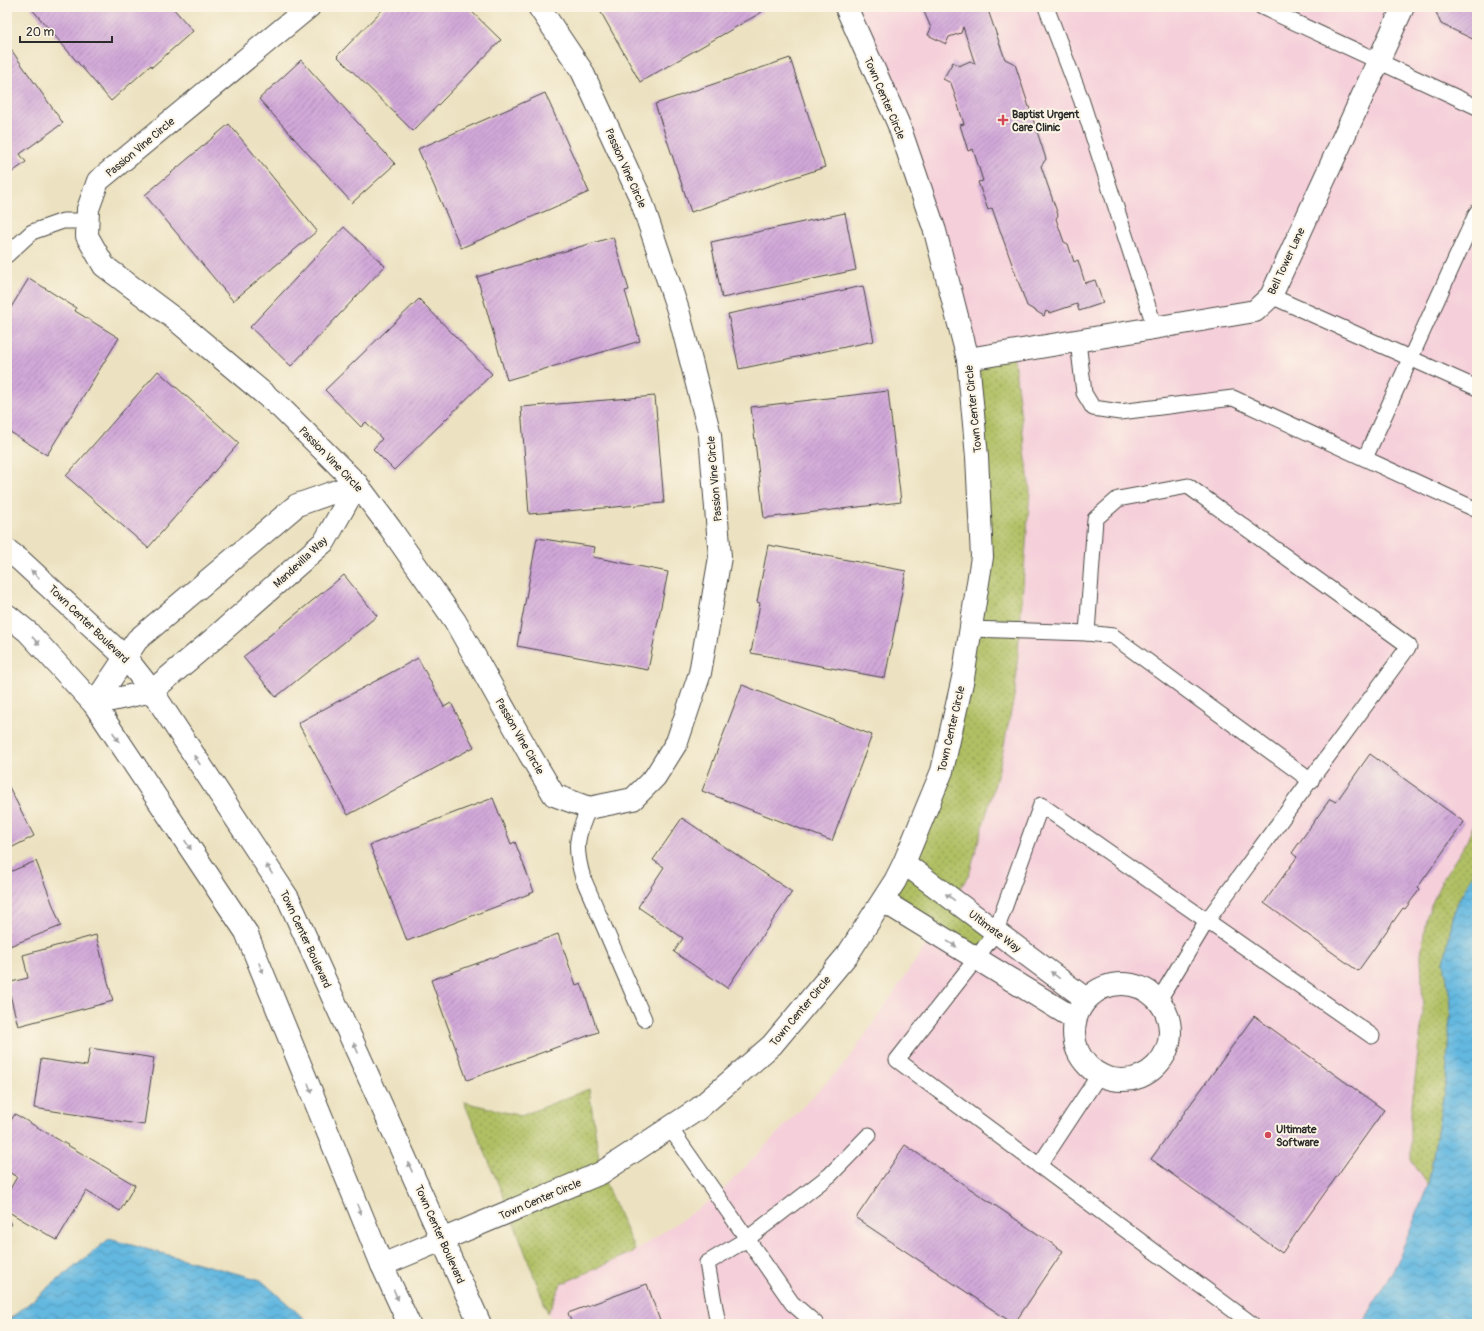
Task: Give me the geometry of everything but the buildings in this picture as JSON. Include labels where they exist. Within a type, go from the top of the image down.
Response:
[{"type":"street","name":"Passion Vine Circle","points":[[309,7],[98,181],[88,209],[87,236],[104,266],[176,320],[281,408],[357,484],[456,621],[529,754],[554,795],[588,808],[633,799],[655,777],[676,742],[700,673],[720,557],[710,435],[678,310],[643,204],[582,71],[539,7]]},
{"type":"street","name":"Town Center Circle","points":[[382,1265],[601,1173],[698,1109],[772,1045],[848,954],[883,901],[904,863],[942,771],[963,678],[982,557],[977,458],[968,359],[935,231],[898,123],[846,7]]},
{"type":"street","name":"Bell Tower Lane","points":[[968,359],[1255,311],[1271,296],[1403,7]]},
{"type":"street","points":[[94,704],[137,640],[297,505],[357,484]]},
{"type":"street","name":"Mandevilla Way","points":[[94,704],[152,691],[325,541],[357,484]]},
{"type":"street","name":"Town Center Boulevard","points":[[7,550],[20,560],[126,658],[152,691],[288,898],[480,1324]]},
{"type":"street","points":[[7,615],[28,632],[94,704],[246,932],[382,1265],[409,1324]]},
{"type":"street","name":"Ultimate Way","points":[[904,863],[1086,999]]},
{"type":"street","points":[[883,901],[1075,1019]]},
{"type":"street","points":[[1114,983],[1136,985],[1146,989],[1159,1000],[1167,1014],[1171,1031],[1168,1048],[1160,1062],[1147,1074],[1132,1080],[1115,1080],[1099,1075],[1086,1065],[1077,1051],[1073,1035],[1075,1019],[1079,1008],[1086,999],[1099,989],[1114,983]]},
{"type":"lane","points":[[1046,7],[1081,99],[1155,328]]},
{"type":"lane","points":[[1262,7],[1477,107]]},
{"type":"lane","points":[[1365,458],[1477,212]]},
{"type":"lane","points":[[7,255],[32,232],[63,221],[88,221]]},
{"type":"lane","points":[[1271,296],[1477,388]]},
{"type":"lane","points":[[1078,341],[1084,393],[1093,408],[1120,412],[1233,398],[1477,510]]},
{"type":"lane","points":[[1087,633],[1095,519],[1118,499],[1188,486],[1409,646],[1206,922],[1159,1000]]},
{"type":"lane","points":[[971,629],[1087,633],[1113,636],[1311,781]]},
{"type":"lane","points":[[1252,1324],[897,1060],[996,931],[1041,805],[1206,922],[1372,1036]]},
{"type":"lane","points":[[588,808],[581,824],[577,842],[577,859],[583,878],[644,1019]]},
{"type":"lane","points":[[1039,1166],[1099,1075]]},
{"type":"lane","points":[[670,1128],[792,1303],[816,1324]]},
{"type":"lane","points":[[718,1324],[707,1263],[747,1239],[830,1175],[869,1135]]},
{"type":"shaded area","points":[[846,7],[1477,7],[1477,869],[1473,874],[1428,1185],[1398,1261],[1363,1324],[552,1324],[548,1313],[561,1284],[635,1251],[717,1196],[849,1059],[926,945],[969,875],[999,769],[1015,692],[1030,491],[1013,352],[968,359],[935,231]]},
{"type":"green space","points":[[1013,352],[1030,491],[1015,692],[999,769],[969,875],[953,899],[996,931],[976,959],[883,901],[942,771],[982,557],[968,359]]},
{"type":"green space","points":[[1477,817],[1477,869],[1455,907],[1444,962],[1451,1003],[1446,1080],[1428,1185],[1411,1160],[1411,1112],[1423,1013],[1421,954],[1426,918],[1441,882],[1466,843]]},
{"type":"green space","points":[[589,1089],[601,1173],[635,1251],[561,1284],[548,1313],[510,1212],[464,1102],[521,1116]]},
{"type":"water","points":[[1477,869],[1477,1324],[1363,1324],[1398,1261],[1428,1185],[1446,1080],[1451,1003],[1444,962],[1455,907]]},
{"type":"water","points":[[109,1239],[261,1280],[310,1324],[7,1324],[7,1321]]},
{"type":"place","name":"Baptist Urgent Care Clinic","points":[[1003,120]]},
{"type":"place","name":"Ultimate Software","points":[[1268,1135]]}]
